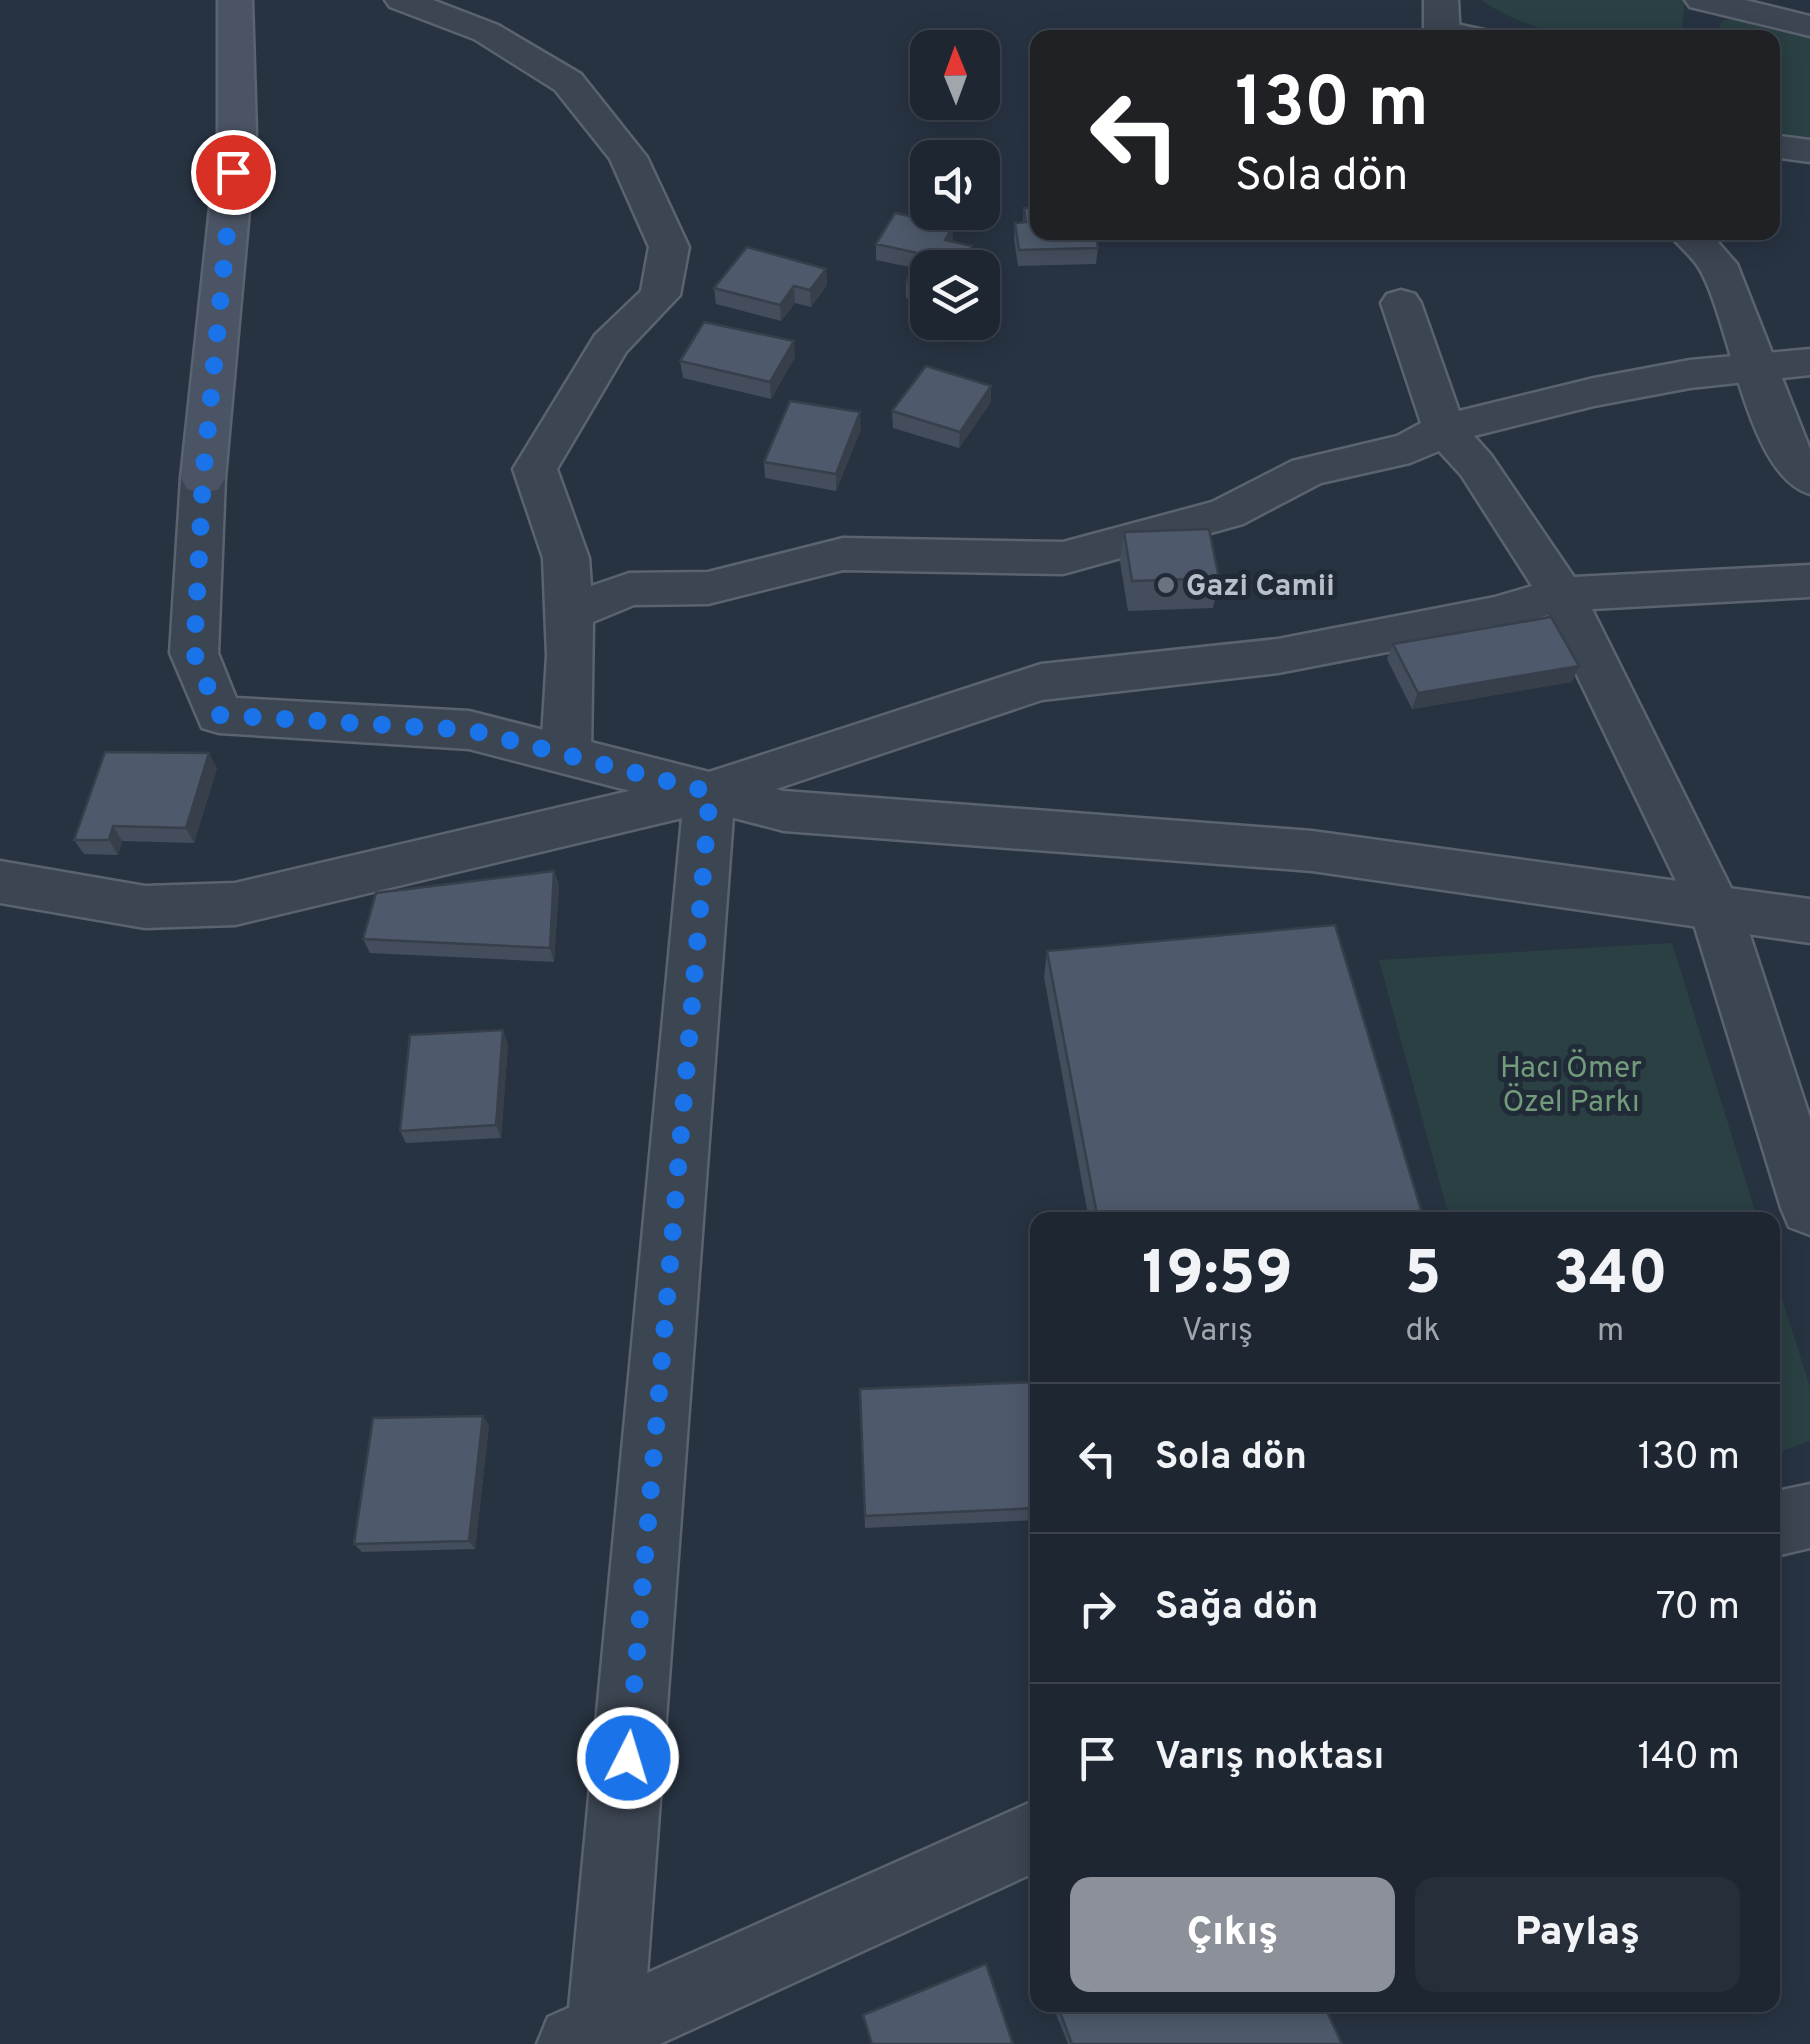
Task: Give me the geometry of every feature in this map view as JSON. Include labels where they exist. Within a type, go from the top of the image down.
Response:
[{"type":"main road","points":[[203,478],[237,133],[235,0]]},
{"type":"street","points":[[402,0],[486,32],[568,82],[628,157],[670,247],[660,295],[610,344],[535,470],[566,558],[571,656],[566,754]]},
{"type":"street","points":[[1698,30],[1705,1],[1810,26]]},
{"type":"street","points":[[1695,240],[1718,264],[1787,450],[1810,479]]},
{"type":"street","points":[[1401,303],[1444,429],[1476,465],[1561,594],[1715,908],[1810,1208]]},
{"type":"street","points":[[569,613],[629,590],[708,588],[844,554],[1062,558],[1227,513],[1308,472],[1410,448],[1444,429],[1594,392],[1690,374],[1810,362]]},
{"type":"street","points":[[203,478],[194,653],[219,715],[470,730],[784,811],[1312,851],[1810,921]]},
{"type":"street","points":[[0,882],[146,907],[235,904],[710,792],[1041,682],[1278,656],[1496,614],[1561,594],[1810,581]]},
{"type":"street","points":[[596,2039],[710,792]]},
{"type":"street","points":[[1780,1523],[1810,1516]]},
{"type":"street","points":[[596,2039],[1030,1838]]},
{"type":"green space","points":[[1481,0],[1685,0],[1682,30],[1547,30],[1506,15]]},
{"type":"green space","points":[[1746,19],[1810,30],[1810,144],[1780,132],[1780,30],[1719,30],[1723,20]]},
{"type":"green space","name":"Hacı Ömer Özel Parkı","points":[[1672,943],[1756,1212],[1448,1212],[1379,960]]},
{"type":"green space","points":[[1780,1292],[1810,1387],[1810,1441],[1780,1452]]},
{"type":"building","points":[[1024,208],[1030,208],[1030,240],[1096,240],[1098,248],[1019,250],[1015,223],[1026,222]]},
{"type":"building","points":[[895,213],[910,216],[910,230],[951,230],[945,240],[972,246],[970,250],[910,251],[876,244]]},
{"type":"building","points":[[747,247],[826,269],[810,290],[794,286],[780,305],[714,288]]},
{"type":"building","points":[[704,322],[794,341],[770,382],[680,361]]},
{"type":"building","points":[[926,366],[991,386],[960,432],[892,411]]},
{"type":"building","points":[[790,401],[860,412],[836,474],[764,462]]},
{"type":"building","points":[[1209,529],[1219,578],[1132,581],[1124,532]]},
{"type":"building","points":[[1551,617],[1579,666],[1418,693],[1393,644]]},
{"type":"building","points":[[105,752],[209,753],[186,828],[113,826],[109,840],[74,840]]},
{"type":"building","points":[[554,871],[550,948],[363,939],[376,893]]},
{"type":"building","points":[[1335,925],[1422,1212],[1096,1212],[1047,951]]},
{"type":"building","points":[[503,1030],[496,1125],[400,1131],[410,1035]]},
{"type":"building","points":[[1030,1382],[1030,1508],[865,1516],[860,1389]]},
{"type":"building","points":[[483,1416],[469,1541],[354,1544],[373,1418]]},
{"type":"building","points":[[986,1964],[1013,2044],[872,2044],[863,2015]]},
{"type":"building","points":[[1060,2012],[1327,2012],[1342,2044],[1072,2044]]},
{"type":"place","name":"Gazi Camii","points":[[1166,585]]},
{"type":"route","points":[[233,172],[203,478],[194,653],[219,715],[470,730],[710,792],[628,1758]]}]
